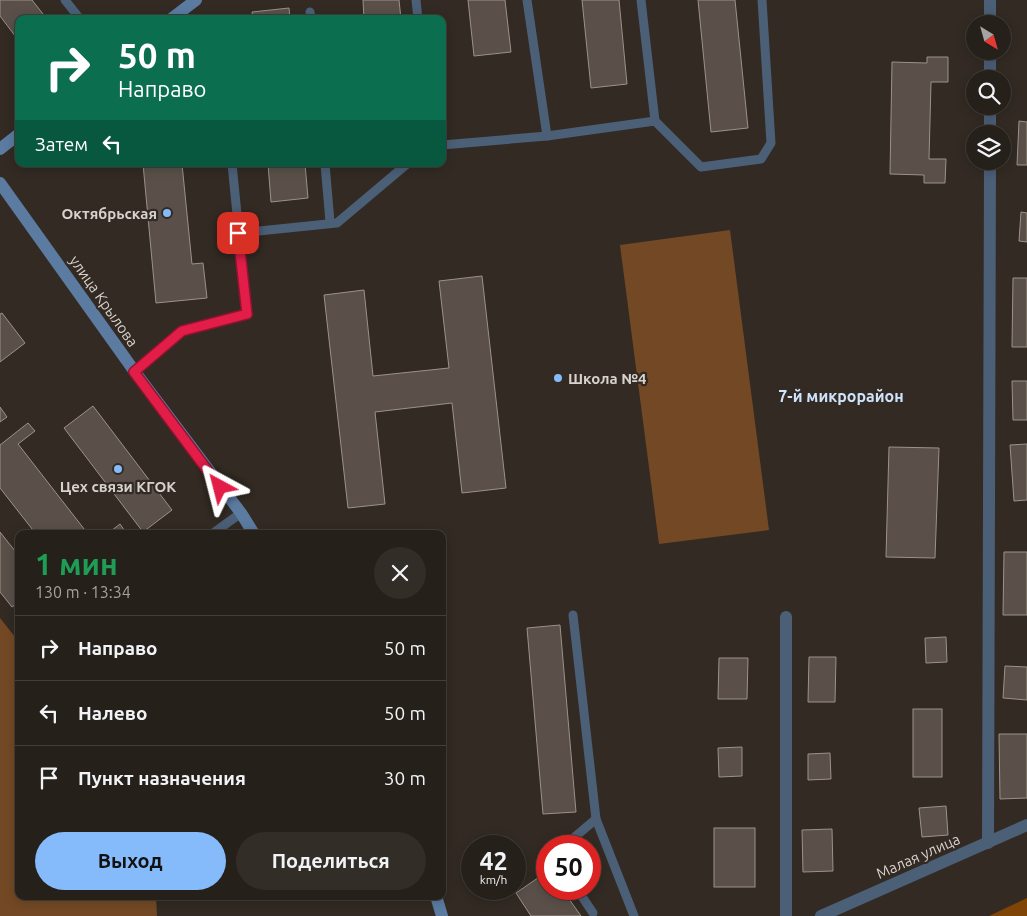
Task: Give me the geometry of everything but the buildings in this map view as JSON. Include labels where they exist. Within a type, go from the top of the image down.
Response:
[{"type":"main road","points":[[176,15],[196,0]]},
{"type":"main road","points":[[0,149],[15,137]]},
{"type":"main road","name":"улица Крылова","points":[[0,183],[134,372],[241,513],[252,530]]},
{"type":"main road","points":[[437,900],[442,916]]},
{"type":"street","points":[[990,0],[990,15]]},
{"type":"street","points":[[988,843],[990,170]]},
{"type":"street","points":[[786,617],[786,916]]},
{"type":"street","name":"Малая улица","points":[[821,916],[1027,825]]},
{"type":"lane","points":[[65,0],[77,15]]},
{"type":"lane","points":[[416,0],[418,15]]},
{"type":"lane","points":[[527,0],[547,136]]},
{"type":"lane","points":[[641,0],[656,121],[701,167],[761,159],[771,143],[762,0]]},
{"type":"lane","points":[[446,145],[547,136],[656,121]]},
{"type":"lane","points":[[134,372],[182,331],[247,314],[232,167]]},
{"type":"lane","points":[[325,167],[330,222]]},
{"type":"lane","points":[[238,233],[330,222],[338,223],[403,167]]},
{"type":"lane","points":[[218,530],[241,513]]},
{"type":"lane","points":[[573,615],[596,819],[634,916]]},
{"type":"lane","points":[[577,835],[596,819]]},
{"type":"lane","points":[[585,900],[594,913]]},
{"type":"shaded area","points":[[730,230],[769,530],[659,544],[620,245]]},
{"type":"shaded area","points":[[0,618],[15,637],[15,900],[156,900],[157,916],[0,916]]},
{"type":"shaded area","points":[[1027,898],[1027,916],[989,916]]},
{"type":"place","name":"Октябрьская","points":[[167,213]]},
{"type":"place","name":"Школа №4","points":[[558,378]]},
{"type":"place","name":"Цех связи КГОК","points":[[118,469]]},
{"type":"district","name":"7-й микрорайон","points":[[841,396]]},
{"type":"route","points":[[220,487],[134,372],[182,331],[247,314],[238,233]]}]
